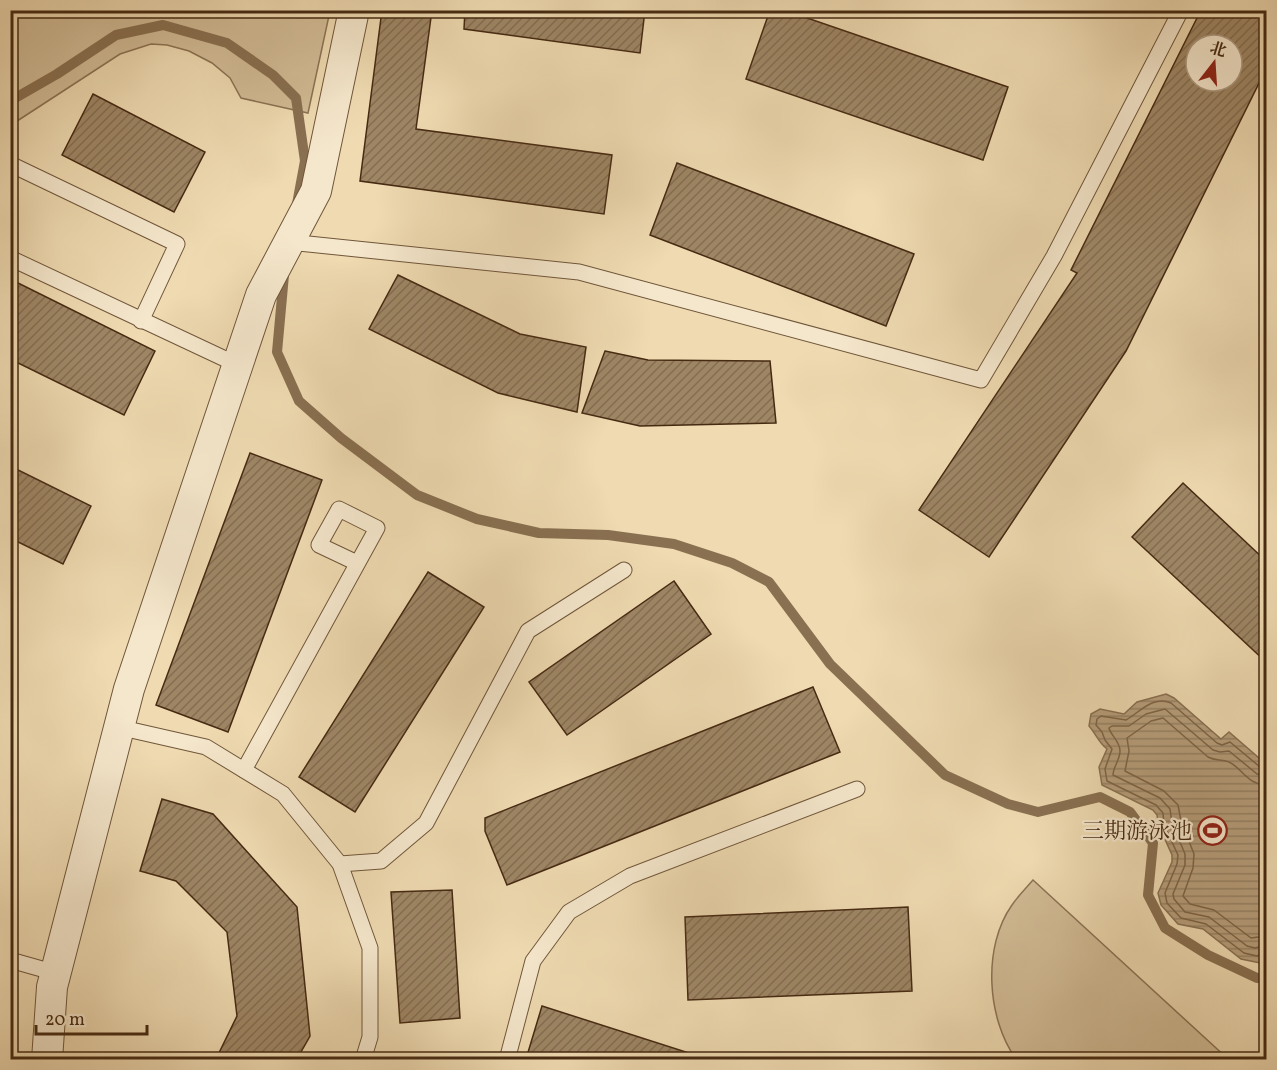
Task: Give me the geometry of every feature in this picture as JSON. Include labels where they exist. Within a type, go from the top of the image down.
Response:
[{"type":"street","points":[[47,1059],[52,987],[129,688],[261,295],[316,191],[354,10]]},
{"type":"lane","points":[[289,242],[579,272],[981,380],[1054,256],[1180,10]]},
{"type":"lane","points":[[10,164],[177,244],[141,321]]},
{"type":"lane","points":[[10,258],[238,365]]},
{"type":"lane","points":[[244,770],[357,563]]},
{"type":"lane","points":[[340,864],[381,861],[426,823],[528,631],[624,570]]},
{"type":"lane","points":[[118,727],[206,747],[283,794],[340,864],[370,948],[370,1037],[363,1059]]},
{"type":"lane","points":[[507,1059],[533,961],[569,912],[630,876],[857,789]]},
{"type":"lane","points":[[10,960],[56,973]]},
{"type":"shaded area","points":[[11,10],[330,11],[308,113],[241,98],[230,78],[212,63],[189,51],[167,45],[151,44],[120,54],[11,125]]},
{"type":"shaded area","points":[[1033,880],[1228,1059],[1016,1059],[1006,1043],[994,1004],[992,962],[1002,922],[1014,902]]},
{"type":"water","name":"三期游泳池","points":[[1166,694],[1174,698],[1221,739],[1229,732],[1266,764],[1266,955],[1260,963],[1241,959],[1203,929],[1178,924],[1161,905],[1158,893],[1172,862],[1172,855],[1159,826],[1157,815],[1153,810],[1102,785],[1099,767],[1107,749],[1089,726],[1091,714],[1100,709],[1124,714],[1137,702]]},
{"type":"building","points":[[382,10],[432,10],[416,129],[612,155],[604,214],[360,181]]},
{"type":"building","points":[[465,10],[645,10],[640,53],[464,29]]},
{"type":"building","points":[[770,10],[784,10],[1008,87],[983,160],[746,79]]},
{"type":"building","points":[[1201,10],[1266,10],[1266,69],[1126,351],[989,557],[919,510],[1077,273],[1071,270],[1184,44],[1184,93],[1244,93],[1244,33],[1190,33]]},
{"type":"building","points":[[93,94],[205,152],[174,212],[62,155]]},
{"type":"building","points":[[677,163],[914,254],[886,326],[650,235]]},
{"type":"building","points":[[398,275],[520,334],[586,347],[577,412],[498,393],[369,329]]},
{"type":"building","points":[[10,279],[155,351],[124,415],[10,359]]},
{"type":"building","points":[[605,351],[648,360],[770,361],[776,423],[640,426],[582,413]]},
{"type":"building","points":[[250,453],[322,480],[228,732],[156,705]]},
{"type":"building","points":[[10,466],[91,506],[63,564],[10,538]]},
{"type":"building","points":[[1183,483],[1266,561],[1266,662],[1132,537]]},
{"type":"building","points":[[428,572],[484,607],[355,812],[299,777]]},
{"type":"building","points":[[674,581],[711,634],[567,735],[529,682]]},
{"type":"building","points":[[813,687],[840,752],[507,885],[485,831],[485,818]]},
{"type":"building","points":[[162,799],[213,814],[297,907],[310,1036],[297,1059],[216,1059],[237,1016],[227,932],[176,881],[140,871]]},
{"type":"building","points":[[452,890],[460,1018],[400,1023],[391,892]]},
{"type":"building","points":[[908,907],[912,991],[688,1000],[685,917]]},
{"type":"building","points":[[542,1006],[689,1053],[688,1059],[526,1059]]},
{"type":"waterway","points":[[10,101],[57,74],[116,35],[163,25],[227,43],[273,75],[296,98],[305,161],[297,204]]},
{"type":"waterway","points":[[284,275],[277,352],[299,401],[341,438],[417,495],[477,519],[539,533],[608,535],[674,544],[732,563],[769,582],[830,664],[945,775],[1008,804],[1038,812],[1100,797],[1130,812],[1153,843],[1148,895],[1165,928],[1208,955],[1257,978],[1266,978]]},
{"type":"place","name":"三期游泳池","points":[[1213,830]]}]
